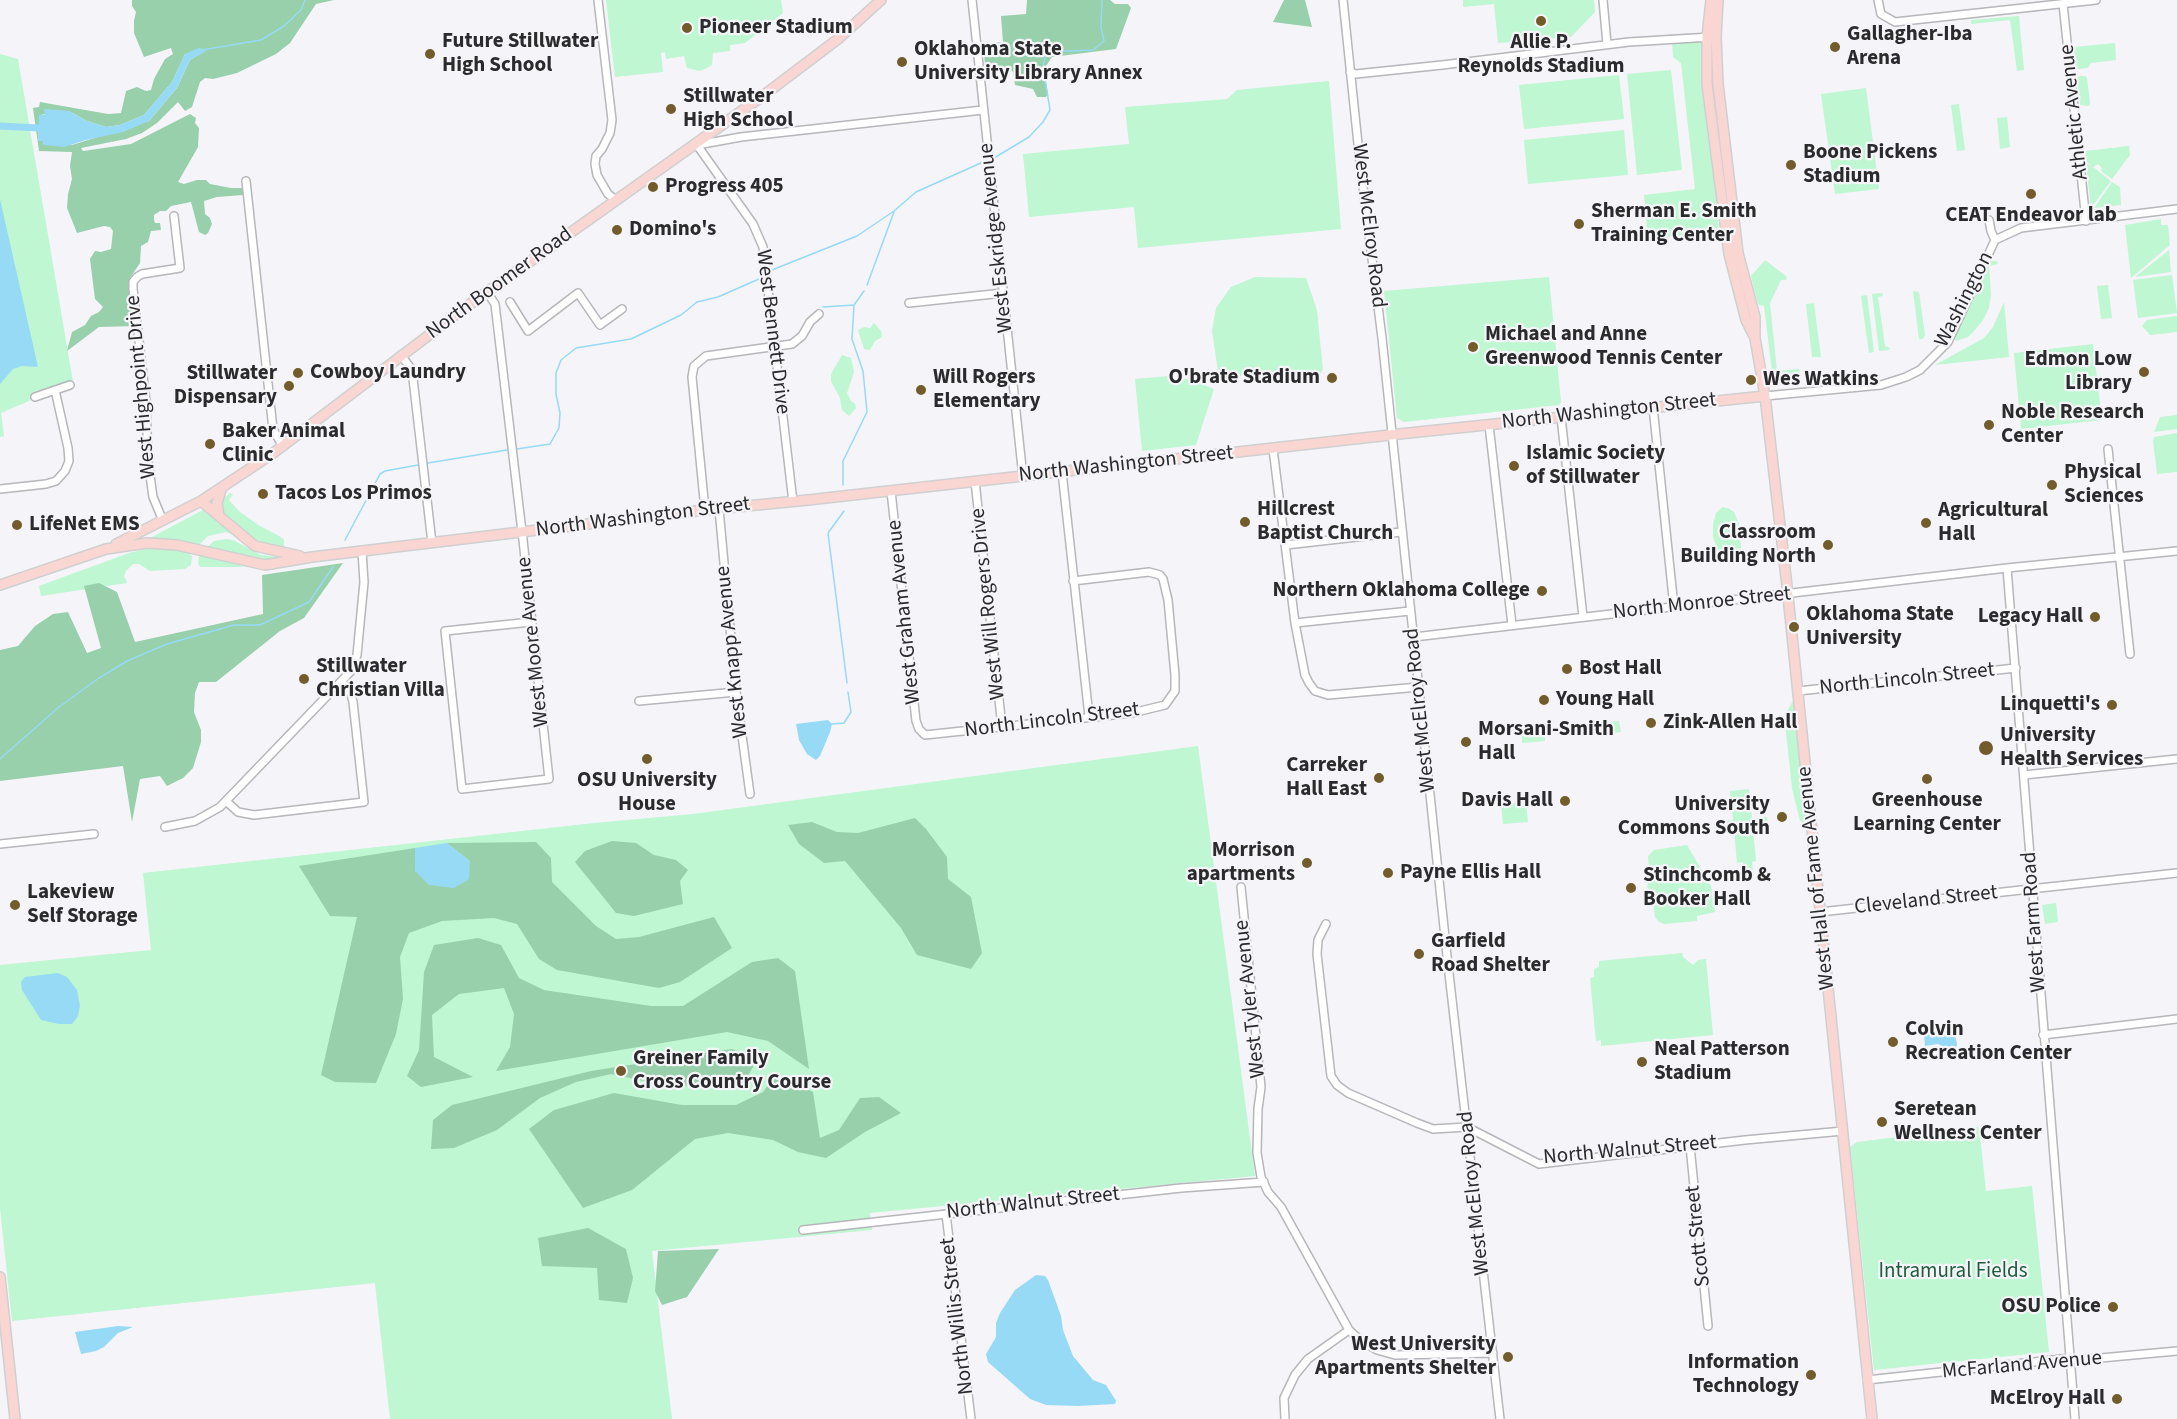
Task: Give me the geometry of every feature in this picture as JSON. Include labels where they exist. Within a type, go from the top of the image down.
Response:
[{"type":"main road","name":"North Boomer Road","points":[[106,549],[201,501],[283,447],[487,292],[696,145],[838,39],[881,0]]},
{"type":"main road","name":"West Hall of Fame Avenue","points":[[1711,0],[1712,37],[1738,253],[1755,317],[1755,338],[1788,594],[1872,1419]]},
{"type":"main road","name":"West Hall of Fame Avenue","points":[[1712,37],[1718,0]]},
{"type":"main road","name":"North Washington Street","points":[[0,585],[106,549],[147,543],[177,545],[265,565],[312,557],[705,510],[1764,396]]},
{"type":"main road","points":[[219,516],[217,503],[222,487]]},
{"type":"main road","name":"North Washington Street","points":[[201,501],[255,546],[288,555],[312,557]]},
{"type":"main road","points":[[0,1277],[15,1419]]},
{"type":"street","points":[[598,0],[612,120],[610,133],[596,156],[595,164],[597,175],[609,194],[616,200]]},
{"type":"street","name":"West Eskridge Avenue","points":[[972,0],[1023,477]]},
{"type":"street","name":"West McElroy Road","points":[[1343,0],[1500,1419]]},
{"type":"street","points":[[1603,0],[1607,44]]},
{"type":"street","points":[[1878,0],[1881,14],[1895,22],[1938,18],[2033,3],[2063,4],[2096,0]]},
{"type":"street","name":"Athletic Avenue","points":[[2063,4],[2086,221]]},
{"type":"street","points":[[1350,72],[1356,74],[1432,66],[1607,44],[1712,37]]},
{"type":"street","points":[[696,145],[741,137],[983,110]]},
{"type":"street","name":"West Bennett Drive","points":[[696,145],[753,224],[763,247],[793,502]]},
{"type":"street","points":[[246,181],[273,429],[283,447]]},
{"type":"street","points":[[1989,220],[1995,240],[2021,228],[2177,209]]},
{"type":"street","name":"West Highpoint Drive","points":[[163,521],[153,497],[148,461],[146,401],[133,282],[142,274],[180,268],[174,216]]},
{"type":"street","name":"Washington","points":[[1933,359],[1948,342],[1995,240]]},
{"type":"street","name":"West Moore Avenue","points":[[487,292],[495,304],[549,779],[462,789],[445,631],[531,622]]},
{"type":"street","points":[[510,302],[528,331],[578,293],[600,325],[622,309]]},
{"type":"street","points":[[909,303],[1003,293]]},
{"type":"street","points":[[705,510],[692,382],[694,366],[706,356],[786,346],[798,340],[810,322],[819,314]]},
{"type":"street","points":[[401,356],[412,370],[432,543]]},
{"type":"street","name":"North Washington Street","points":[[1764,396],[1887,384],[1906,377],[1933,359]]},
{"type":"street","points":[[35,397],[70,385]]},
{"type":"street","points":[[0,489],[46,484],[56,480],[65,471],[69,461],[69,448],[55,390]]},
{"type":"street","points":[[1653,407],[1674,607]]},
{"type":"street","points":[[1561,417],[1583,617]]},
{"type":"street","points":[[1489,424],[1512,625]]},
{"type":"street","points":[[1273,448],[1295,623],[1305,675],[1309,683],[1315,691],[1328,695],[1419,687]]},
{"type":"street","points":[[2108,449],[2130,654]]},
{"type":"street","points":[[1062,472],[1089,716]]},
{"type":"street","name":"West Will Rogers Drive","points":[[975,481],[1002,727]]},
{"type":"street","name":"West Graham Avenue","points":[[891,491],[915,711],[921,732]]},
{"type":"street","name":"West Knapp Avenue","points":[[718,509],[736,692],[750,794]]},
{"type":"street","points":[[1286,545],[1401,532]]},
{"type":"street","points":[[165,827],[205,817],[226,801],[352,670],[357,654],[364,582],[362,551]]},
{"type":"street","name":"North Monroe Street","points":[[1414,637],[2173,551]]},
{"type":"street","name":"West Farm Road","points":[[2007,568],[2075,1419]]},
{"type":"street","name":"North Lincoln Street","points":[[921,732],[930,735],[1155,709],[1165,705],[1175,691],[1168,600],[1163,579],[1149,572],[1073,581]]},
{"type":"street","points":[[1295,623],[1410,611]]},
{"type":"street","name":"North Lincoln Street","points":[[1798,691],[2016,668]]},
{"type":"street","points":[[226,801],[238,812],[254,815],[364,802],[353,702],[350,691],[342,682]]},
{"type":"street","points":[[639,701],[736,692]]},
{"type":"street","points":[[2024,775],[2177,759]]},
{"type":"street","points":[[0,844],[94,834]]},
{"type":"street","name":"Cleveland Street","points":[[1820,912],[2177,873]]},
{"type":"street","name":"West Tyler Avenue","points":[[1240,887],[1261,1078],[1257,1153],[1264,1182]]},
{"type":"street","points":[[1326,924],[1317,946],[1331,1076],[1337,1085],[1348,1093],[1433,1129],[1467,1127]]},
{"type":"street","points":[[2043,1035],[2177,1019]]},
{"type":"street","name":"North Walnut Street","points":[[1467,1127],[1539,1164],[1844,1131]]},
{"type":"street","name":"Scott Street","points":[[1690,1146],[1708,1326]]},
{"type":"street","points":[[1264,1182],[1268,1192],[1281,1207],[1349,1329],[1369,1345],[1395,1356],[1493,1353]]},
{"type":"street","name":"North Walnut Street","points":[[803,1230],[1181,1188],[1264,1182]]},
{"type":"street","name":"North Willis Street","points":[[946,1214],[971,1419]]},
{"type":"street","points":[[1285,1419],[1284,1398],[1295,1375],[1308,1359],[1349,1329]]},
{"type":"street","name":"McFarland Avenue","points":[[1868,1380],[2071,1358],[2079,1360],[2177,1351]]},
{"type":"green space","points":[[132,0],[334,0],[316,4],[290,43],[276,54],[237,73],[213,79],[205,78],[200,82],[192,107],[185,111],[178,102],[157,123],[142,133],[126,139],[81,148],[83,151],[131,144],[190,114],[196,118],[195,123],[199,128],[198,147],[178,182],[184,184],[206,180],[210,184],[242,188],[243,195],[217,197],[204,201],[205,214],[210,218],[212,224],[205,235],[199,232],[191,202],[171,206],[166,211],[160,211],[154,215],[155,223],[160,223],[161,230],[151,231],[148,242],[141,246],[140,263],[130,278],[135,326],[99,327],[67,351],[72,332],[85,325],[91,316],[103,307],[95,299],[90,259],[95,251],[111,249],[113,231],[110,227],[104,226],[77,233],[67,208],[72,179],[70,166],[72,152],[39,151],[33,108],[39,107],[40,102],[108,114],[121,113],[126,91],[137,87],[146,91],[151,90],[165,59],[173,54],[171,48],[144,57],[134,33],[136,12],[132,6]],"holes":[[[205,51],[190,60],[177,88],[149,121],[72,145],[44,145],[43,141],[38,140],[40,115],[69,111],[87,121],[106,127],[120,125],[144,115],[172,82],[185,54]]]},
{"type":"green space","name":"Pioneer Stadium","points":[[606,0],[781,0],[783,13],[745,43],[730,45],[730,51],[713,53],[712,65],[700,71],[687,68],[684,56],[666,59],[665,52],[661,53],[663,72],[615,77]]},
{"type":"green space","points":[[1027,0],[1110,0],[1115,4],[1128,4],[1131,8],[1116,49],[1052,57],[1044,69],[1048,94],[1046,97],[1037,97],[1033,89],[1015,85],[1013,72],[1009,68],[986,74],[983,44],[1003,42],[1001,16],[1026,14]]},
{"type":"green space","points":[[1284,0],[1305,0],[1312,27],[1273,22]]},
{"type":"green space","name":"Allie P. Reynolds Stadium","points":[[1463,0],[1594,0],[1595,12],[1571,37],[1498,43],[1494,4],[1463,7]]},
{"type":"green space","points":[[2019,16],[2024,70],[2017,71],[2010,20],[1971,24],[1971,20]]},
{"type":"green space","points":[[1701,37],[1719,231],[1648,239],[1644,195],[1695,189],[1681,63],[1673,57],[1672,39]]},
{"type":"green space","points":[[2115,43],[2116,60],[2091,63],[2088,68],[2076,68],[2074,47]]},
{"type":"green space","points":[[0,54],[18,59],[73,382],[1,413],[4,436],[0,437]]},
{"type":"green space","points":[[1671,70],[1682,170],[1637,175],[1627,74]]},
{"type":"green space","points":[[1619,75],[1624,119],[1524,129],[1519,85]]},
{"type":"green space","points":[[2080,76],[2087,78],[2089,106],[2080,105],[2077,78]]},
{"type":"green space","points":[[1329,81],[1341,229],[1138,248],[1134,207],[1029,217],[1023,154],[1129,144],[1125,107],[1227,99],[1237,90]]},
{"type":"green space","points":[[1866,88],[1879,189],[1835,194],[1821,94]]},
{"type":"green space","points":[[1959,104],[1965,150],[1957,151],[1951,105]]},
{"type":"green space","points":[[2007,117],[2010,147],[2000,149],[1997,118]]},
{"type":"green space","points":[[1624,130],[1628,175],[1528,184],[1524,140]]},
{"type":"green space","points":[[2129,146],[2130,155],[2112,179],[2101,171],[2102,168],[2098,164],[2093,167],[2111,181],[2091,208],[2086,163],[2092,166],[2086,161],[2085,151]]},
{"type":"green space","points":[[2112,182],[2120,187],[2121,205],[2094,208]]},
{"type":"green space","points":[[2161,219],[2161,225],[2168,225],[2170,245],[2131,278],[2125,225]]},
{"type":"green space","points":[[2169,250],[2171,272],[2135,277]]},
{"type":"green space","points":[[1765,260],[1787,277],[1786,280],[1781,280],[1770,303],[1777,371],[1799,369],[1801,377],[1773,380],[1764,306],[1759,305],[1757,301],[1751,276]]},
{"type":"green space","points":[[1989,261],[1997,261],[1998,264],[1989,266],[1991,295],[1989,308],[1983,320],[1968,337],[1956,341],[1955,335]]},
{"type":"green space","points":[[2172,275],[2177,313],[2138,318],[2133,280]]},
{"type":"green space","points":[[1255,277],[1306,278],[1317,310],[1323,369],[1317,379],[1268,383],[1249,375],[1219,378],[1212,331],[1216,308],[1231,287]]},
{"type":"green space","name":"Michael and Anne Greenwood Tennis Center","points":[[1549,277],[1561,402],[1559,405],[1404,422],[1397,418],[1384,291]]},
{"type":"green space","points":[[2108,285],[2112,318],[2101,319],[2097,286]]},
{"type":"green space","points":[[1913,291],[1919,292],[1925,335],[1923,339],[1919,339]]},
{"type":"green space","points":[[1882,293],[1883,296],[1878,297],[1885,346],[1890,348],[1879,351],[1872,294]]},
{"type":"green space","points":[[1867,295],[1874,352],[1869,353],[1861,296]]},
{"type":"green space","points":[[2004,302],[2009,357],[1935,365],[1984,338],[1993,327]]},
{"type":"green space","points":[[1814,303],[1821,357],[1812,357],[1806,304]]},
{"type":"green space","points":[[2177,316],[2177,332],[2150,335],[2142,326],[2147,320]]},
{"type":"green space","points":[[874,323],[881,331],[882,337],[875,341],[870,350],[864,349],[858,330],[864,327],[870,328]]},
{"type":"green space","points":[[2093,344],[2102,420],[2021,429],[2014,353]]},
{"type":"green space","points":[[842,355],[851,358],[854,372],[847,393],[856,408],[849,416],[842,410],[840,398],[831,381],[831,374]]},
{"type":"green space","points":[[1169,376],[1170,381],[1202,377],[1202,384],[1214,389],[1196,445],[1142,451],[1135,379]]},
{"type":"green space","points":[[2177,415],[2177,429],[2154,432],[2160,417]]},
{"type":"green space","points":[[2177,433],[2177,472],[2157,474],[2154,437]]},
{"type":"green space","points":[[230,493],[233,494],[229,500],[240,512],[281,537],[284,540],[284,548],[271,546],[255,539],[229,521],[222,513],[221,505],[222,500]]},
{"type":"green space","points":[[1722,507],[1734,512],[1739,524],[1741,549],[1734,561],[1728,563],[1720,557],[1713,537],[1716,513]]},
{"type":"green space","points":[[203,510],[234,533],[233,535],[226,532],[208,536],[198,546],[176,540],[152,540],[150,538]]},
{"type":"green space","points":[[233,540],[261,555],[284,557],[285,560],[257,561],[206,548],[214,541]]},
{"type":"green space","points":[[150,548],[186,551],[192,556],[191,565],[185,569],[150,571],[139,564],[133,564],[124,576],[127,583],[41,596],[39,586],[129,553]]},
{"type":"green space","points":[[199,555],[239,565],[244,567],[200,567]]},
{"type":"green space","points":[[343,563],[304,618],[280,631],[216,682],[199,682],[195,693],[194,712],[201,730],[201,742],[193,768],[183,778],[167,786],[160,776],[140,779],[132,822],[123,766],[0,781],[0,650],[18,646],[35,626],[53,614],[68,612],[87,653],[101,648],[84,586],[99,583],[117,592],[135,642],[263,614],[262,575]]},
{"type":"green space","points":[[1798,691],[1812,826],[1800,821],[1792,788],[1784,714]]},
{"type":"green space","points":[[1619,721],[1621,732],[1598,735],[1597,723]]},
{"type":"green space","points":[[1544,729],[1545,741],[1522,743],[1522,731]]},
{"type":"green space","name":"Greiner Family Cross Country Course","points":[[1198,746],[1255,1176],[870,1213],[872,1230],[652,1251],[672,1419],[390,1419],[375,1283],[12,1321],[0,1208],[0,965],[151,950],[143,873],[693,814]]},
{"type":"green space","points":[[1749,789],[1752,818],[1767,817],[1768,827],[1753,829],[1756,861],[1752,862],[1754,878],[1744,879],[1743,862],[1737,863],[1734,830],[1715,831],[1714,822],[1733,820],[1730,791]]},
{"type":"green space","points":[[1526,802],[1528,822],[1503,824],[1501,804]]},
{"type":"green space","points":[[915,818],[947,857],[948,879],[971,897],[982,953],[971,969],[917,955],[901,928],[845,861],[824,863],[799,844],[788,825],[812,822],[837,832],[858,833]]},
{"type":"green space","points":[[612,841],[636,843],[654,855],[676,860],[688,870],[680,881],[683,904],[634,916],[616,913],[575,862],[585,851]]},
{"type":"green space","points":[[536,842],[551,858],[552,882],[596,926],[616,939],[639,937],[714,917],[732,948],[680,982],[659,988],[557,970],[539,959],[517,924],[494,918],[442,921],[409,933],[400,957],[403,999],[396,1034],[376,1083],[335,1082],[321,1075],[357,917],[330,916],[299,866],[415,848],[415,871],[470,861],[447,843]]},
{"type":"green space","points":[[1687,845],[1711,886],[1715,912],[1697,916],[1697,921],[1664,924],[1655,917],[1653,903],[1647,891],[1648,856],[1654,850]]},
{"type":"green space","points":[[2056,903],[2058,922],[2045,924],[2042,905]]},
{"type":"green space","points":[[478,938],[501,945],[519,978],[544,990],[651,1006],[683,1006],[752,962],[778,958],[795,971],[809,1069],[768,1041],[727,1032],[496,1071],[510,1047],[514,1014],[504,988],[459,994],[432,1015],[434,1057],[473,1077],[421,1087],[407,1076],[419,1050],[424,972],[434,945]]},
{"type":"green space","points":[[1682,953],[1683,957],[1693,965],[1698,960],[1706,959],[1713,1035],[1601,1046],[1601,1040],[1596,1041],[1590,978],[1594,977],[1594,969],[1599,967],[1599,961]]},
{"type":"green space","points":[[732,1049],[750,1055],[754,1065],[747,1078],[733,1083],[692,1086],[649,1082],[611,1074],[576,1082],[540,1098],[497,1130],[454,1148],[431,1149],[433,1120],[452,1105],[591,1071]]},
{"type":"green space","points":[[777,1073],[813,1092],[820,1138],[839,1130],[860,1098],[879,1097],[901,1113],[865,1132],[826,1158],[798,1152],[773,1140],[728,1133],[695,1139],[632,1190],[583,1208],[529,1129],[554,1110],[614,1093],[682,1105],[736,1105],[763,1092]]},
{"type":"green space","name":"Intramural Fields","points":[[1979,1127],[1986,1191],[2032,1186],[2049,1352],[1874,1370],[1850,1147],[1857,1142]]},
{"type":"green space","points":[[588,1228],[626,1249],[633,1278],[627,1303],[599,1300],[597,1268],[542,1266],[538,1238]]},
{"type":"green space","points":[[719,1249],[687,1297],[662,1305],[655,1291],[658,1251]]},
{"type":"water","points":[[199,48],[206,51],[190,60],[177,88],[149,121],[123,132],[64,147],[44,145],[43,141],[38,141],[39,115],[45,115],[44,109],[69,111],[87,121],[106,127],[120,125],[144,115],[172,82],[185,54]]},
{"type":"water","points":[[0,199],[38,367],[22,366],[13,369],[0,384]]},
{"type":"water","points":[[828,720],[832,724],[830,732],[816,760],[807,754],[799,740],[796,724]]},
{"type":"water","points":[[447,843],[470,861],[469,879],[454,888],[429,885],[415,871],[415,848]]},
{"type":"water","points":[[58,973],[67,977],[77,990],[80,1006],[78,1016],[72,1024],[41,1020],[22,990],[21,982],[25,977]]},
{"type":"water","points":[[1923,1024],[1929,1024],[1931,1038],[1933,1037],[1932,1030],[1939,1026],[1953,1036],[1955,1035],[1957,1044],[1955,1053],[1938,1044],[1925,1046]]},
{"type":"water","points":[[1036,1275],[1045,1276],[1048,1280],[1073,1356],[1093,1380],[1106,1385],[1116,1401],[1115,1404],[1046,1405],[1030,1399],[988,1362],[986,1354],[996,1337],[996,1323],[1000,1313],[1015,1290]]},
{"type":"water","points":[[118,1326],[133,1327],[118,1333],[104,1347],[81,1354],[75,1332]]},
{"type":"waterway","points":[[202,50],[261,40],[284,26],[301,10],[305,0]]},
{"type":"waterway","points":[[994,158],[1029,137],[1043,122],[1050,110],[1043,67],[1046,52],[1093,50],[1104,41],[1101,27],[1102,0]]},
{"type":"waterway","points":[[0,126],[39,128]]},
{"type":"waterway","points":[[772,270],[857,236],[894,211],[916,192],[983,162]]},
{"type":"waterway","points":[[867,285],[894,212]]},
{"type":"waterway","points":[[517,449],[550,444],[559,428],[560,413],[556,394],[556,373],[561,360],[576,348],[631,339],[681,315],[697,302],[718,297],[759,279]]},
{"type":"waterway","points":[[823,307],[854,305],[864,291]]},
{"type":"waterway","points":[[843,485],[843,461],[867,412],[863,371],[852,339],[854,305]]},
{"type":"waterway","points":[[428,463],[507,450]]},
{"type":"waterway","points":[[345,540],[380,474],[418,465]]},
{"type":"waterway","points":[[844,511],[828,533],[847,683]]},
{"type":"waterway","points":[[0,759],[59,707],[127,661],[167,644],[234,625],[260,625],[309,602],[333,567]]},
{"type":"waterway","points":[[832,724],[844,723],[851,712],[848,692]]},
{"type":"place","name":"Allie P. Reynolds Stadium","points":[[1541,21]]},
{"type":"place","name":"Pioneer Stadium","points":[[687,28]]},
{"type":"place","name":"Gallagher-Iba Arena","points":[[1835,47]]},
{"type":"place","name":"Future Stillwater High School","points":[[430,54]]},
{"type":"place","name":"Oklahoma State University Library Annex","points":[[902,62]]},
{"type":"place","name":"Stillwater High School","points":[[671,109]]},
{"type":"place","name":"Boone Pickens Stadium","points":[[1791,165]]},
{"type":"place","name":"Progress 405","points":[[653,187]]},
{"type":"place","name":"CEAT Endeavor lab","points":[[2031,194]]},
{"type":"place","name":"Sherman E. Smith Training Center","points":[[1579,224]]},
{"type":"place","name":"Domino's","points":[[617,230]]},
{"type":"place","name":"Michael and Anne Greenwood Tennis Center","points":[[1473,347]]},
{"type":"place","name":"Edmon Low Library","points":[[2144,372]]},
{"type":"place","name":"Cowboy Laundry","points":[[298,373]]},
{"type":"place","name":"O'brate Stadium","points":[[1332,378]]},
{"type":"place","name":"Wes Watkins","points":[[1751,380]]},
{"type":"place","name":"Stillwater Dispensary","points":[[289,386]]},
{"type":"place","name":"Will Rogers Elementary","points":[[921,390]]},
{"type":"place","name":"Noble Research Center","points":[[1989,425]]},
{"type":"place","name":"Baker Animal Clinic","points":[[210,444]]},
{"type":"place","name":"Islamic Society of Stillwater","points":[[1514,466]]},
{"type":"place","name":"Physical Sciences","points":[[2052,485]]},
{"type":"place","name":"Tacos Los Primos","points":[[263,494]]},
{"type":"place","name":"Hillcrest Baptist Church","points":[[1245,522]]},
{"type":"place","name":"Agricultural Hall","points":[[1926,523]]},
{"type":"place","name":"LifeNet EMS","points":[[17,525]]},
{"type":"place","name":"Classroom Building North","points":[[1828,545]]},
{"type":"place","name":"Northern Oklahoma College","points":[[1542,591]]},
{"type":"place","name":"Legacy Hall","points":[[2095,617]]},
{"type":"place","name":"Oklahoma State University","points":[[1794,627]]},
{"type":"place","name":"Bost Hall","points":[[1567,669]]},
{"type":"place","name":"Stillwater Christian Villa","points":[[304,679]]},
{"type":"place","name":"Young Hall","points":[[1544,700]]},
{"type":"place","name":"Linquetti's","points":[[2112,705]]},
{"type":"place","name":"Zink-Allen Hall","points":[[1651,723]]},
{"type":"place","name":"Morsani-Smith Hall","points":[[1466,742]]},
{"type":"place","name":"University Health Services","points":[[1986,748]]},
{"type":"place","name":"OSU University House","points":[[647,759]]},
{"type":"place","name":"Carreker Hall East","points":[[1379,778]]},
{"type":"place","name":"Greenhouse Learning Center","points":[[1927,779]]},
{"type":"place","name":"Davis Hall","points":[[1565,801]]},
{"type":"place","name":"University Commons South","points":[[1782,817]]},
{"type":"place","name":"Morrison apartments","points":[[1307,863]]},
{"type":"place","name":"Payne Ellis Hall","points":[[1388,873]]},
{"type":"place","name":"Stinchcomb & Booker Hall","points":[[1631,888]]},
{"type":"place","name":"Lakeview Self Storage","points":[[15,905]]},
{"type":"place","name":"Garfield Road Shelter","points":[[1419,954]]},
{"type":"place","name":"Colvin Recreation Center","points":[[1893,1042]]},
{"type":"place","name":"Neal Patterson Stadium","points":[[1642,1062]]},
{"type":"place","name":"Greiner Family Cross Country Course","points":[[621,1071]]},
{"type":"place","name":"Seretean Wellness Center","points":[[1882,1122]]},
{"type":"place","name":"OSU Police","points":[[2113,1307]]},
{"type":"place","name":"West University Apartments Shelter","points":[[1508,1357]]},
{"type":"place","name":"Information Technology","points":[[1811,1375]]},
{"type":"place","name":"McElroy Hall","points":[[2117,1399]]}]
